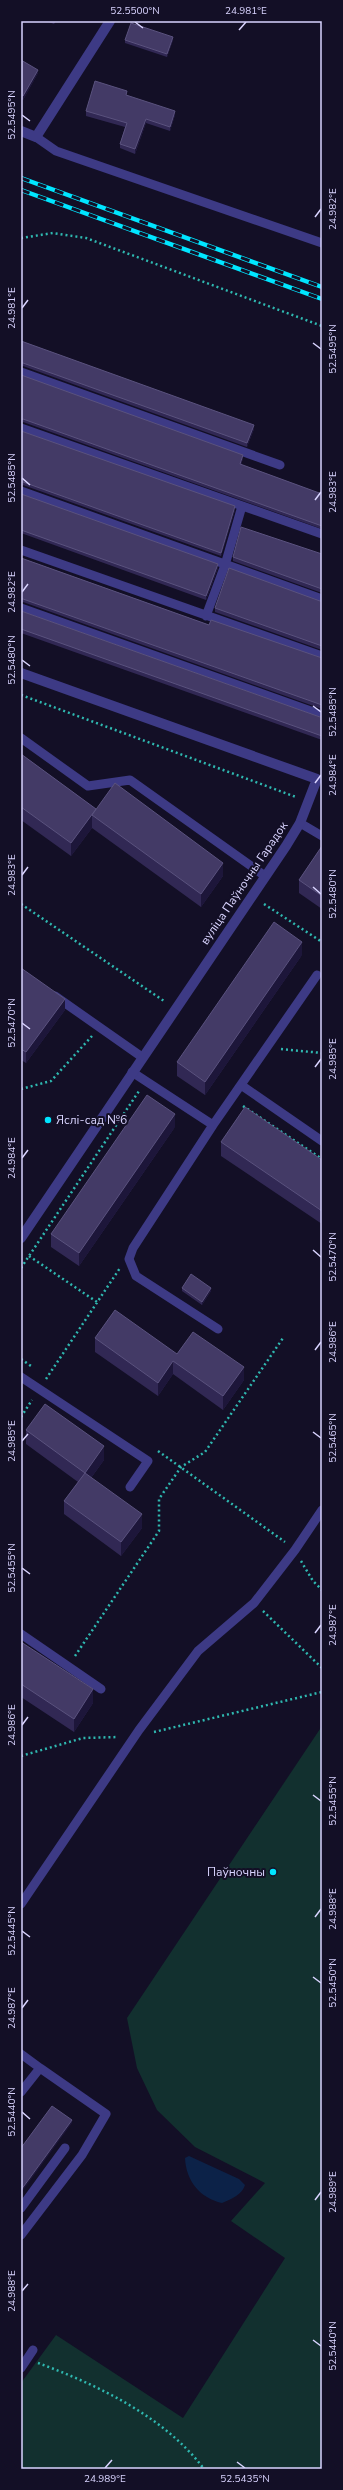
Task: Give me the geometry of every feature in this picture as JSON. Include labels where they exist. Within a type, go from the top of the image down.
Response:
[{"type":"street","points":[[21,131],[36,137],[110,21]]},
{"type":"street","name":"вуліца Паўночны Гарадок","points":[[21,673],[319,780],[300,823],[21,1238]]},
{"type":"lane","points":[[36,137],[56,151],[322,243]]},
{"type":"lane","points":[[21,372],[280,465]]},
{"type":"lane","points":[[21,428],[322,534]]},
{"type":"lane","points":[[21,491],[322,599]]},
{"type":"lane","points":[[206,616],[225,565],[242,506]]},
{"type":"lane","points":[[21,550],[322,656]]},
{"type":"lane","points":[[21,608],[322,715]]},
{"type":"lane","points":[[21,738],[88,786],[130,780],[265,876]]},
{"type":"lane","points":[[300,823],[322,836]]},
{"type":"lane","points":[[218,1329],[136,1276],[129,1259],[133,1248],[213,1125],[316,975]]},
{"type":"lane","points":[[45,989],[142,1057]]},
{"type":"lane","points":[[132,1072],[213,1125]]},
{"type":"lane","points":[[241,1085],[322,1141]]},
{"type":"lane","points":[[21,1377],[148,1461],[130,1487]]},
{"type":"lane","points":[[21,1904],[134,1737],[198,1651],[254,1603],[295,1550],[322,1510]]},
{"type":"lane","points":[[21,1634],[101,1689]]},
{"type":"lane","points":[[21,2054],[106,2114],[82,2154],[21,2235]]},
{"type":"lane","points":[[21,2092],[40,2068]]},
{"type":"lane","points":[[21,2208],[65,2148]]},
{"type":"lane","points":[[21,2368],[33,2350]]},
{"type":"path","points":[[21,238],[53,233],[86,238],[322,326]]},
{"type":"path","points":[[21,695],[298,797]]},
{"type":"path","points":[[260,910],[269,898]]},
{"type":"path","points":[[21,904],[164,1001]]},
{"type":"path","points":[[264,904],[322,942]]},
{"type":"path","points":[[21,1089],[51,1081],[100,1028]]},
{"type":"path","points":[[267,1047],[322,1053]]},
{"type":"path","points":[[21,1268],[146,1081]]},
{"type":"path","points":[[232,1098],[322,1159]]},
{"type":"path","points":[[21,1416],[133,1248]]},
{"type":"path","points":[[29,1256],[97,1302]]},
{"type":"path","points":[[68,1666],[159,1531],[159,1499],[182,1467],[205,1452],[283,1338]]},
{"type":"path","points":[[182,1467],[295,1550],[313,1581],[322,1590]]},
{"type":"path","points":[[254,1603],[322,1668]]},
{"type":"path","points":[[21,1756],[82,1738],[134,1737],[322,1692]]},
{"type":"path","points":[[27,2359],[101,2392],[156,2422],[193,2454],[204,2469]]},
{"type":"green space","points":[[322,1726],[322,2469],[21,2469],[21,2383],[56,2335],[183,2418],[285,2258],[231,2221],[265,2183],[195,2147],[157,2110],[137,2068],[127,2018]]},
{"type":"water","points":[[189,2156],[239,2179],[245,2185],[244,2188],[236,2196],[222,2203],[207,2197],[201,2193],[191,2181],[185,2158]]},
{"type":"building","points":[[131,23],[173,37],[167,54],[125,40]]},
{"type":"building","points":[[21,60],[38,70],[23,96],[21,95]]},
{"type":"building","points":[[95,81],[127,91],[126,95],[175,111],[170,127],[146,119],[135,149],[120,144],[127,123],[86,111]]},
{"type":"building","points":[[21,341],[254,425],[247,443],[21,363]]},
{"type":"building","points":[[21,375],[243,455],[240,464],[322,494],[322,526],[23,419],[21,420]]},
{"type":"building","points":[[21,431],[235,506],[221,553],[21,482]]},
{"type":"building","points":[[21,494],[218,564],[206,596],[21,530]]},
{"type":"building","points":[[241,527],[322,554],[322,589],[233,557]]},
{"type":"building","points":[[21,558],[209,625],[211,620],[322,658],[322,705],[21,599]]},
{"type":"building","points":[[229,568],[322,601],[322,646],[215,608]]},
{"type":"building","points":[[21,611],[320,717],[322,716],[322,736],[21,629]]},
{"type":"building","points":[[21,754],[96,809],[71,843],[21,807]]},
{"type":"building","points":[[115,783],[223,863],[201,894],[92,815]]},
{"type":"building","points":[[322,846],[322,896],[299,880]]},
{"type":"building","points":[[274,922],[302,942],[205,1082],[177,1062]]},
{"type":"building","points":[[21,968],[65,999],[26,1052],[21,1049]]},
{"type":"building","points":[[147,1095],[175,1114],[79,1253],[51,1234]]},
{"type":"building","points":[[245,1107],[322,1160],[322,1211],[221,1142]]},
{"type":"building","points":[[191,1274],[211,1288],[202,1302],[182,1288]]},
{"type":"building","points":[[115,1310],[177,1354],[193,1332],[244,1367],[223,1396],[173,1361],[158,1383],[95,1338]]},
{"type":"building","points":[[45,1404],[104,1446],[85,1473],[26,1430]]},
{"type":"building","points":[[85,1473],[142,1514],[121,1542],[64,1501]]},
{"type":"building","points":[[21,1642],[93,1689],[74,1719],[21,1684]]},
{"type":"building","points":[[52,2106],[72,2120],[21,2190],[21,2148]]},
{"type":"railway","points":[[21,178],[322,287]]},
{"type":"railway","points":[[21,190],[322,299]]},
{"type":"place","name":"Яслі-сад №6","points":[[48,1120]]},
{"type":"place","name":"Паўночны","points":[[273,1872]]}]
